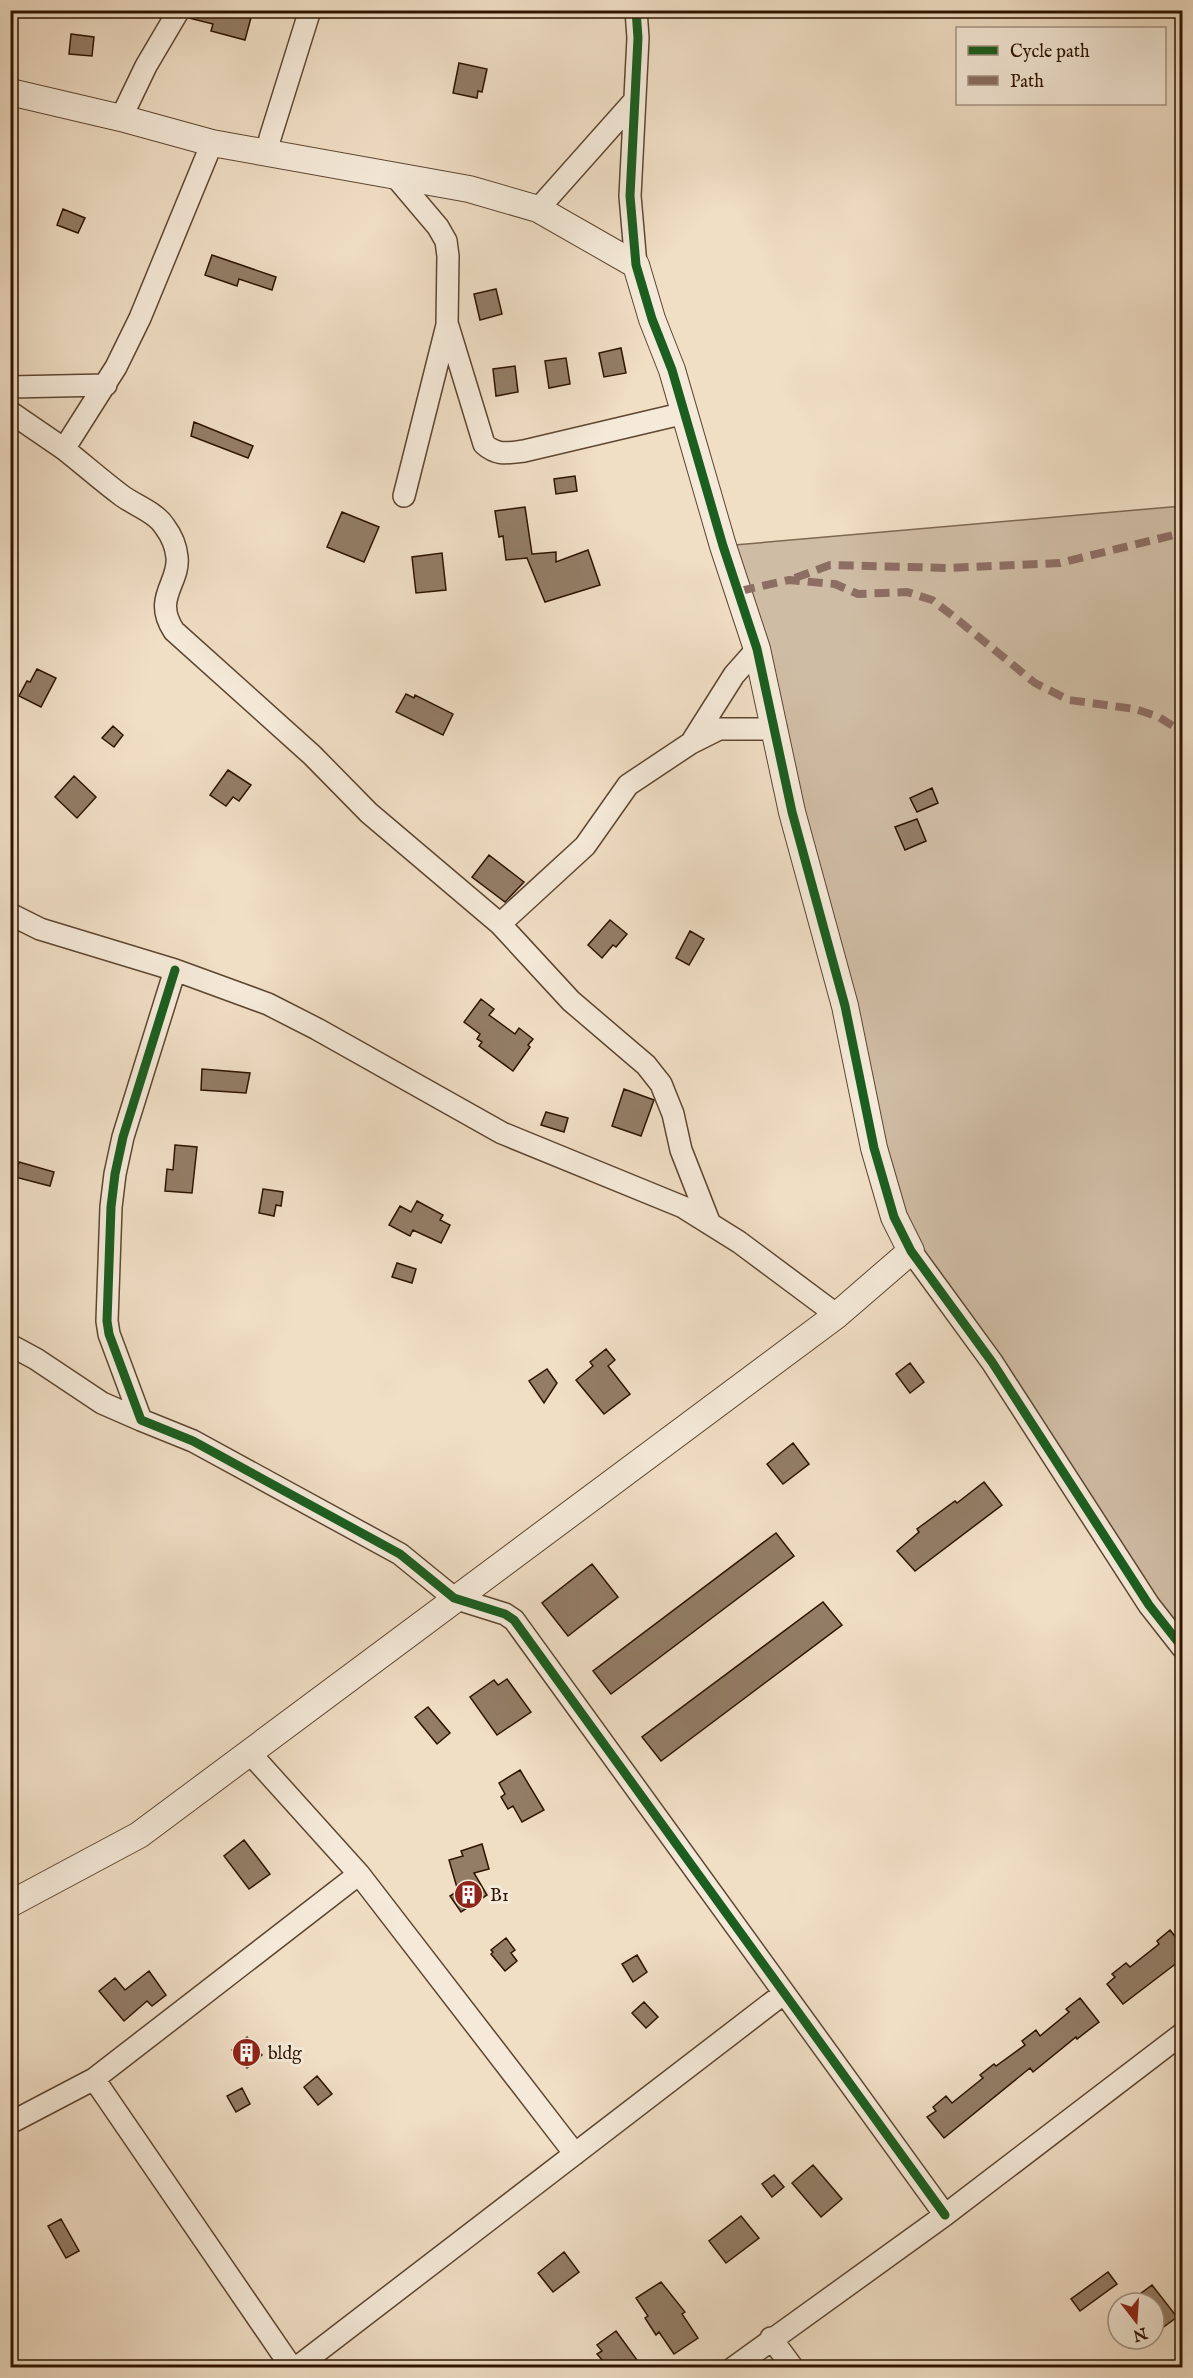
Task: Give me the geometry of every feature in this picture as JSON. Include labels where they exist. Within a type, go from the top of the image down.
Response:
[{"type":"street","points":[[122,118],[146,66],[179,10]]},
{"type":"street","points":[[267,154],[310,10]]},
{"type":"street","points":[[636,10],[638,38],[630,196],[636,265],[652,319],[672,370],[723,546],[757,649],[792,812],[845,1006],[874,1148],[894,1217],[911,1251],[992,1362],[1149,1605],[1182,1647]]},
{"type":"street","points":[[10,92],[122,118],[212,143],[469,189],[538,209],[636,265]]},
{"type":"street","points":[[538,209],[635,100]]},
{"type":"street","points":[[64,448],[106,385],[151,292],[212,143]]},
{"type":"street","points":[[394,175],[438,227],[446,241],[447,325],[404,496]]},
{"type":"street","points":[[447,325],[484,444],[491,451],[503,454],[524,451],[685,413]]},
{"type":"street","points":[[10,387],[106,385]]},
{"type":"street","points":[[10,412],[64,448],[122,496],[165,526],[174,545],[177,559],[167,591],[166,611],[168,623],[174,631],[312,755],[369,813],[500,924],[571,1001],[646,1065],[661,1084],[673,1114],[681,1150],[710,1224]]},
{"type":"street","points":[[691,743],[735,675],[757,649]]},
{"type":"street","points":[[500,924],[585,846],[628,785],[691,743],[719,729],[776,729]]},
{"type":"street","points":[[10,914],[40,929],[175,970],[268,1004],[502,1133],[682,1207],[739,1242],[837,1315]]},
{"type":"street","points":[[141,1420],[109,1334],[107,1321],[111,1207],[123,1137],[175,970]]},
{"type":"street","points":[[10,1904],[138,1835],[837,1315],[911,1251]]},
{"type":"street","points":[[10,1346],[36,1359],[102,1403],[193,1441],[400,1554],[454,1598],[505,1614],[514,1620],[945,2215]]},
{"type":"street","points":[[249,1752],[359,1874],[575,2154]]},
{"type":"street","points":[[10,2122],[94,2079],[359,1874]]},
{"type":"street","points":[[94,2079],[294,2367],[783,1994]]},
{"type":"street","points":[[733,2367],[945,2215],[1182,2034]]},
{"type":"street","points":[[771,2338],[792,2367]]},
{"type":"shaded area","points":[[1182,506],[1182,1647],[911,1251],[723,546]]},
{"type":"building","points":[[192,10],[253,10],[245,40],[211,31],[213,24],[189,18]]},
{"type":"building","points":[[71,34],[94,37],[92,56],[69,54]]},
{"type":"building","points":[[459,63],[487,69],[482,92],[478,91],[477,98],[453,93]]},
{"type":"building","points":[[63,209],[85,218],[78,233],[57,225]]},
{"type":"building","points":[[212,255],[276,277],[272,290],[239,279],[237,286],[205,275]]},
{"type":"building","points":[[496,289],[502,314],[480,320],[474,294]]},
{"type":"building","points":[[621,348],[626,373],[604,377],[599,353]]},
{"type":"building","points":[[566,358],[570,384],[549,388],[545,361]]},
{"type":"building","points":[[515,366],[518,392],[496,396],[493,369]]},
{"type":"building","points":[[194,422],[253,446],[248,458],[191,436]]},
{"type":"building","points":[[575,476],[577,491],[556,494],[554,479]]},
{"type":"building","points":[[525,507],[532,554],[556,552],[556,562],[588,550],[600,585],[545,602],[527,558],[506,560],[503,536],[499,537],[495,511]]},
{"type":"building","points":[[342,512],[379,527],[364,562],[327,547]]},
{"type":"building","points":[[442,553],[446,590],[416,593],[412,557]]},
{"type":"building","points":[[37,669],[56,678],[41,707],[19,696]]},
{"type":"building","points":[[406,694],[414,698],[415,695],[453,714],[443,735],[396,712]]},
{"type":"building","points":[[113,726],[123,735],[114,747],[102,738]]},
{"type":"building","points":[[228,770],[251,785],[239,801],[233,797],[226,806],[210,795]]},
{"type":"building","points":[[74,776],[96,797],[77,818],[55,797]]},
{"type":"building","points":[[932,788],[938,803],[917,812],[910,798]]},
{"type":"building","points":[[917,819],[926,841],[905,850],[895,827]]},
{"type":"building","points":[[489,855],[524,882],[505,902],[472,877]]},
{"type":"building","points":[[610,920],[627,934],[602,958],[588,945]]},
{"type":"building","points":[[690,931],[704,939],[689,965],[676,958]]},
{"type":"building","points":[[481,999],[494,1009],[489,1015],[515,1034],[519,1028],[533,1039],[513,1071],[479,1046],[482,1042],[477,1039],[480,1034],[464,1022]]},
{"type":"building","points":[[202,1069],[250,1073],[246,1093],[201,1090]]},
{"type":"building","points":[[624,1089],[654,1100],[641,1136],[612,1126]]},
{"type":"building","points":[[546,1112],[568,1118],[564,1132],[541,1125]]},
{"type":"building","points":[[175,1145],[197,1147],[192,1193],[165,1191],[167,1169],[173,1170]]},
{"type":"building","points":[[19,1162],[54,1172],[50,1186],[15,1177]]},
{"type":"building","points":[[263,1189],[283,1192],[281,1206],[276,1205],[274,1216],[259,1213]]},
{"type":"building","points":[[417,1201],[443,1215],[440,1220],[450,1225],[441,1243],[413,1230],[410,1236],[389,1225],[400,1206],[411,1212]]},
{"type":"building","points":[[397,1263],[416,1269],[412,1283],[392,1277]]},
{"type":"building","points":[[606,1349],[615,1360],[608,1366],[630,1394],[604,1414],[576,1380],[593,1366],[590,1362]]},
{"type":"building","points":[[910,1363],[924,1382],[910,1393],[896,1374]]},
{"type":"building","points":[[547,1369],[557,1383],[544,1403],[529,1381]]},
{"type":"building","points":[[793,1443],[809,1464],[783,1484],[767,1464]]},
{"type":"building","points":[[984,1482],[1002,1505],[915,1571],[897,1551],[919,1532],[917,1529]]},
{"type":"building","points":[[776,1533],[794,1556],[611,1694],[593,1671]]},
{"type":"building","points":[[592,1564],[618,1597],[568,1636],[542,1603]]},
{"type":"building","points":[[823,1602],[842,1625],[661,1761],[642,1737]]},
{"type":"building","points":[[507,1679],[531,1712],[497,1735],[470,1697],[494,1680],[498,1685]]},
{"type":"building","points":[[428,1707],[450,1733],[437,1744],[415,1717]]},
{"type":"building","points":[[520,1770],[544,1810],[522,1822],[513,1806],[508,1809],[501,1797],[505,1794],[499,1783]]},
{"type":"building","points":[[244,1840],[270,1874],[249,1889],[224,1856]]},
{"type":"building","points":[[482,1844],[489,1869],[474,1873],[487,1895],[461,1912],[450,1896],[458,1891],[449,1860],[463,1856],[461,1851]]},
{"type":"building","points":[[1170,1930],[1182,1945],[1182,1959],[1123,2004],[1107,1984],[1115,1977],[1112,1974],[1126,1963],[1130,1967],[1159,1944],[1157,1941]]},
{"type":"building","points":[[506,1938],[515,1950],[511,1953],[517,1961],[505,1971],[491,1954],[493,1952],[491,1950]]},
{"type":"building","points":[[637,1955],[647,1972],[633,1982],[622,1964]]},
{"type":"building","points":[[149,1971],[166,1995],[152,2006],[147,2001],[124,2021],[99,1991],[115,1978],[125,1990]]},
{"type":"building","points":[[1080,1998],[1099,2022],[1077,2039],[1076,2037],[1033,2072],[1030,2068],[944,2138],[927,2117],[936,2111],[933,2107],[946,2096],[952,2103],[983,2078],[980,2075],[1025,2045],[1022,2041],[1036,2030],[1040,2036],[1069,2012],[1066,2009]]},
{"type":"building","points":[[644,2002],[658,2017],[646,2028],[632,2013]]},
{"type":"building","name":"bldg","points":[[247,2037],[262,2055],[247,2068],[232,2050]]},
{"type":"building","points":[[317,2076],[332,2094],[318,2105],[304,2087]]},
{"type":"building","points":[[242,2088],[250,2104],[236,2112],[227,2096]]},
{"type":"building","points":[[813,2165],[842,2199],[821,2217],[792,2183]]},
{"type":"building","points":[[774,2175],[784,2187],[772,2197],[762,2184]]},
{"type":"building","points":[[741,2216],[759,2238],[726,2263],[709,2241]]},
{"type":"building","points":[[61,2219],[79,2251],[66,2258],[48,2226]]},
{"type":"building","points":[[564,2252],[579,2272],[553,2292],[538,2273]]},
{"type":"building","points":[[1108,2272],[1117,2284],[1080,2311],[1071,2299]]},
{"type":"building","points":[[661,2282],[685,2312],[682,2314],[698,2338],[674,2354],[659,2332],[656,2335],[645,2318],[648,2316],[636,2298]]},
{"type":"building","points":[[1152,2285],[1157,2291],[1144,2291]]},
{"type":"building","points":[[1166,2303],[1177,2317],[1166,2325]]},
{"type":"building","points":[[616,2331],[637,2360],[627,2367],[608,2367],[597,2354],[602,2351],[597,2345]]},
{"type":"marked path","points":[[795,578],[830,565],[948,568],[1060,563],[1182,533]]},
{"type":"marked path","points":[[740,591],[789,580],[835,584],[858,594],[907,592],[932,600],[1035,683],[1069,700],[1135,709],[1159,717],[1182,732]]},
{"type":"cycle path","points":[[636,10],[638,38],[630,196],[636,265],[652,319],[672,370],[723,546],[757,649],[792,812],[845,1006],[874,1148],[894,1217],[911,1251],[992,1362],[1149,1605],[1182,1647]]},
{"type":"cycle path","points":[[175,970],[123,1137],[111,1207],[107,1321],[109,1334],[141,1420],[193,1441],[400,1554],[454,1598],[505,1614],[514,1620],[945,2215]]},
{"type":"place","name":"B1","points":[[469,1895]]},
{"type":"place","name":"bldg","points":[[247,2053]]}]
